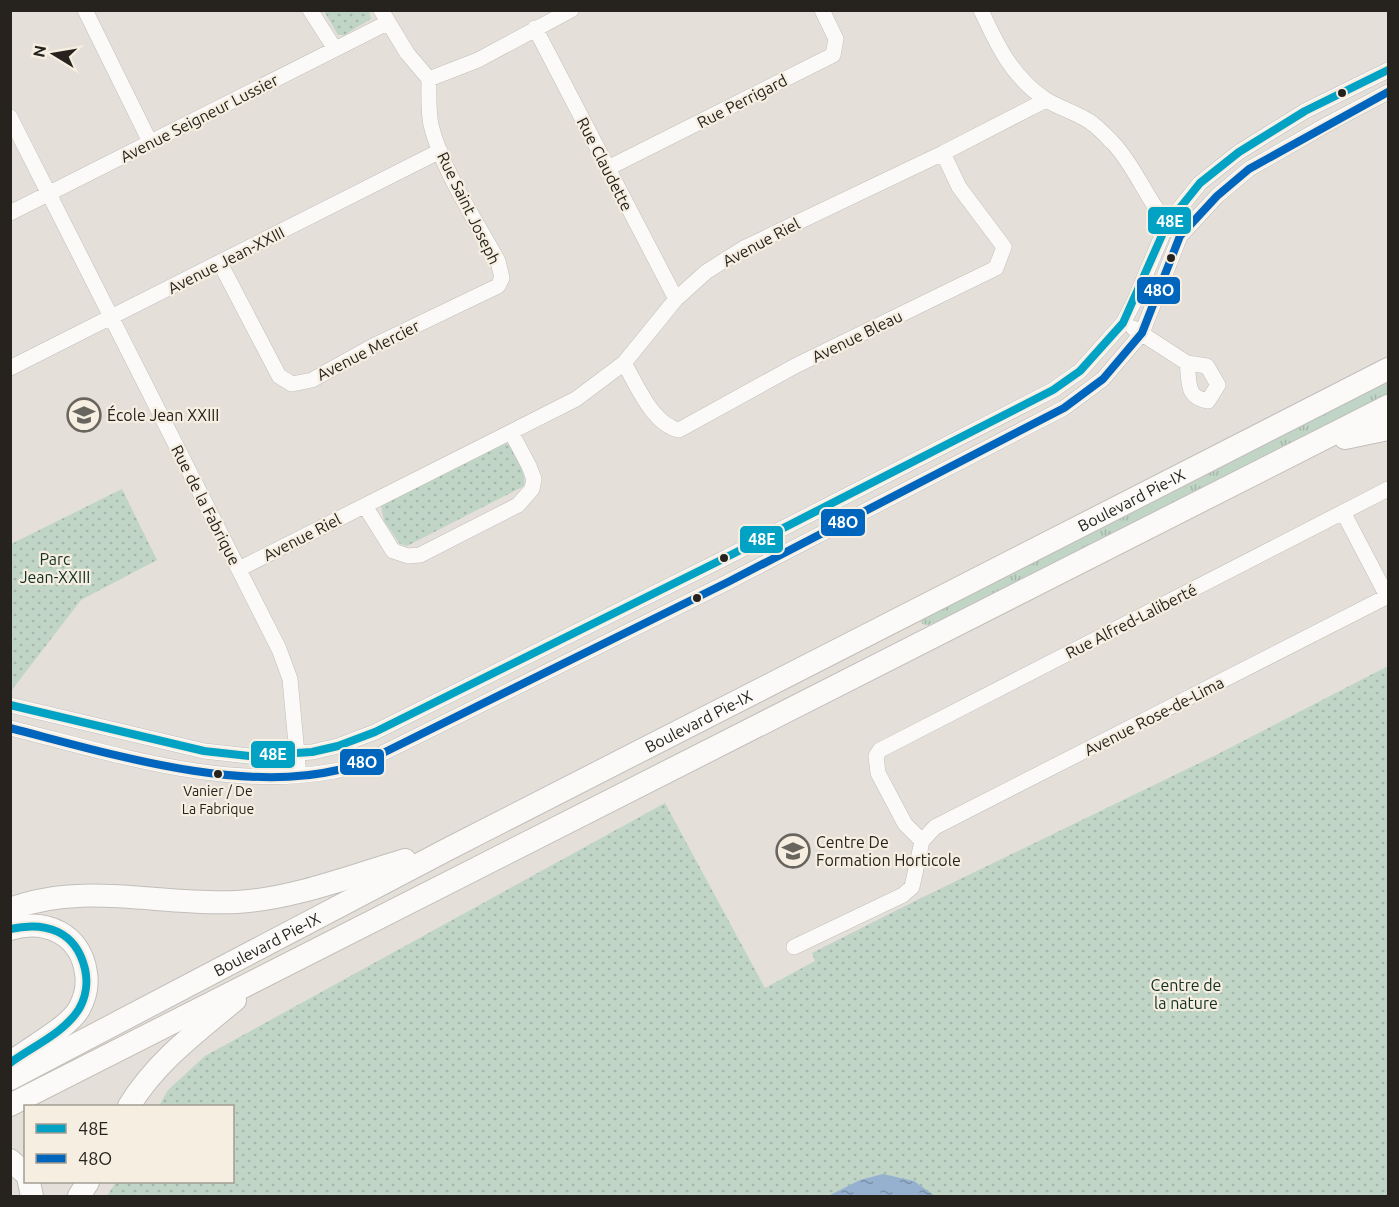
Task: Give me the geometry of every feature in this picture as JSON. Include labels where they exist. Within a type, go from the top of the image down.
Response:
[{"type":"highway","points":[[1365,381],[1389,359]]},
{"type":"highway","name":"Boulevard Pie-IX","points":[[10,1079],[453,847],[1389,369]]},
{"type":"highway","name":"Boulevard Pie-IX","points":[[10,1105],[1389,406]]},
{"type":"highway","points":[[1308,447],[1389,429]]},
{"type":"highway","points":[[10,909],[48,898],[77,895],[110,895],[203,903],[252,901],[298,892],[453,847]]},
{"type":"highway","points":[[10,929],[34,925],[49,927],[63,933],[73,942],[81,956],[87,981],[82,1002],[73,1016],[10,1063]]},
{"type":"highway","points":[[130,1105],[144,1083],[167,1056],[268,973]]},
{"type":"highway","points":[[10,1160],[24,1172]]},
{"type":"highway","points":[[79,1197],[87,1183]]},
{"type":"street","points":[[85,10],[150,142]]},
{"type":"street","points":[[310,10],[334,50]]},
{"type":"street","points":[[384,17],[407,53],[429,79],[478,60],[571,10]]},
{"type":"street","name":"Rue Perrigard","points":[[608,168],[833,55],[836,39],[822,10]]},
{"type":"street","points":[[981,10],[997,45],[1014,72],[1046,100],[1093,124],[1105,134],[1131,164],[1153,205],[1167,224],[1180,236]]},
{"type":"street","name":"Avenue Seigneur Lussier","points":[[10,213],[334,50],[384,17]]},
{"type":"street","name":"Rue Claudette","points":[[535,28],[676,299]]},
{"type":"street","points":[[10,705],[204,751],[249,756],[297,753],[338,746],[375,732],[719,561],[1053,390],[1080,371],[1123,322],[1167,224],[1200,183],[1239,152],[1305,111],[1389,70]]},
{"type":"street","name":"Rue Saint Joseph","points":[[429,79],[432,126],[440,151],[498,261],[502,278]]},
{"type":"street","points":[[10,728],[197,772],[246,776],[299,776],[337,771],[381,754],[728,582],[1054,413],[1103,379],[1142,333],[1180,236],[1217,196],[1249,169],[1389,92]]},
{"type":"street","name":"Avenue Riel","points":[[239,569],[576,399],[624,363],[676,299],[706,272],[744,248],[943,153],[1046,100]]},
{"type":"street","name":"Rue de la Fabrique","points":[[10,117],[279,649],[290,679],[299,776]]},
{"type":"street","name":"Avenue Jean-XXIII","points":[[10,368],[440,151]]},
{"type":"street","name":"Avenue Bleau","points":[[624,363],[648,404],[668,427],[679,430],[795,366],[996,268],[1004,247],[959,187],[943,153]]},
{"type":"street","name":"Avenue Mercier","points":[[220,263],[279,376],[292,384],[312,380],[373,346],[498,286],[502,278]]},
{"type":"street","points":[[1123,322],[1187,363]]},
{"type":"street","points":[[365,506],[393,551],[408,556],[420,555],[518,505],[531,489],[534,479],[530,466],[511,432]]},
{"type":"street","name":"Rue Alfred-Laliberté","points":[[922,841],[905,824],[878,773],[876,756],[880,750],[1389,489]]},
{"type":"street","points":[[1343,512],[1388,596]]},
{"type":"street","name":"Avenue Rose-de-Lima","points":[[922,841],[935,827],[1388,596]]},
{"type":"street","points":[[794,947],[903,895],[912,887],[922,841]]},
{"type":"green space","points":[[324,11],[369,11],[371,19],[344,35],[338,35]]},
{"type":"green space","points":[[1388,379],[1388,396],[953,616],[928,625],[922,624],[921,619]]},
{"type":"green space","points":[[503,440],[519,461],[524,474],[524,486],[407,546],[400,544],[384,521],[381,505]]},
{"type":"green space","name":"Parc Jean-XXIII","points":[[122,489],[157,560],[81,600],[11,691],[11,544]]},
{"type":"green space","name":"Centre de la nature","points":[[1388,666],[1388,1196],[107,1196],[115,1183],[234,1183],[234,1105],[160,1105],[168,1090],[205,1056],[665,803],[765,988],[815,961],[812,953],[1218,754]]},
{"type":"water","points":[[883,1174],[914,1181],[935,1196],[828,1196],[860,1180]]},
{"type":"transit line","name":"48E","points":[[10,705],[204,751],[249,756],[312,752],[338,746],[375,732],[719,561],[1053,390],[1080,371],[1123,323],[1167,224],[1200,183],[1239,152],[1305,111],[1388,70]]},
{"type":"transit line","name":"48O","points":[[10,728],[130,759],[216,774],[258,777],[299,776],[338,770],[381,754],[728,582],[1064,408],[1103,379],[1142,333],[1180,236],[1217,196],[1249,169],[1388,92]]},
{"type":"transit line","name":"48E","points":[[10,929],[36,927],[58,932],[75,946],[81,956],[86,979],[83,1000],[73,1018],[57,1032],[10,1063]]},
{"type":"place","name":"École Jean XXIII","points":[[84,415]]},
{"type":"place","name":"Vanier / De La Fabrique","points":[[218,774]]},
{"type":"place","name":"Centre De Formation Horticole","points":[[793,851]]}]
